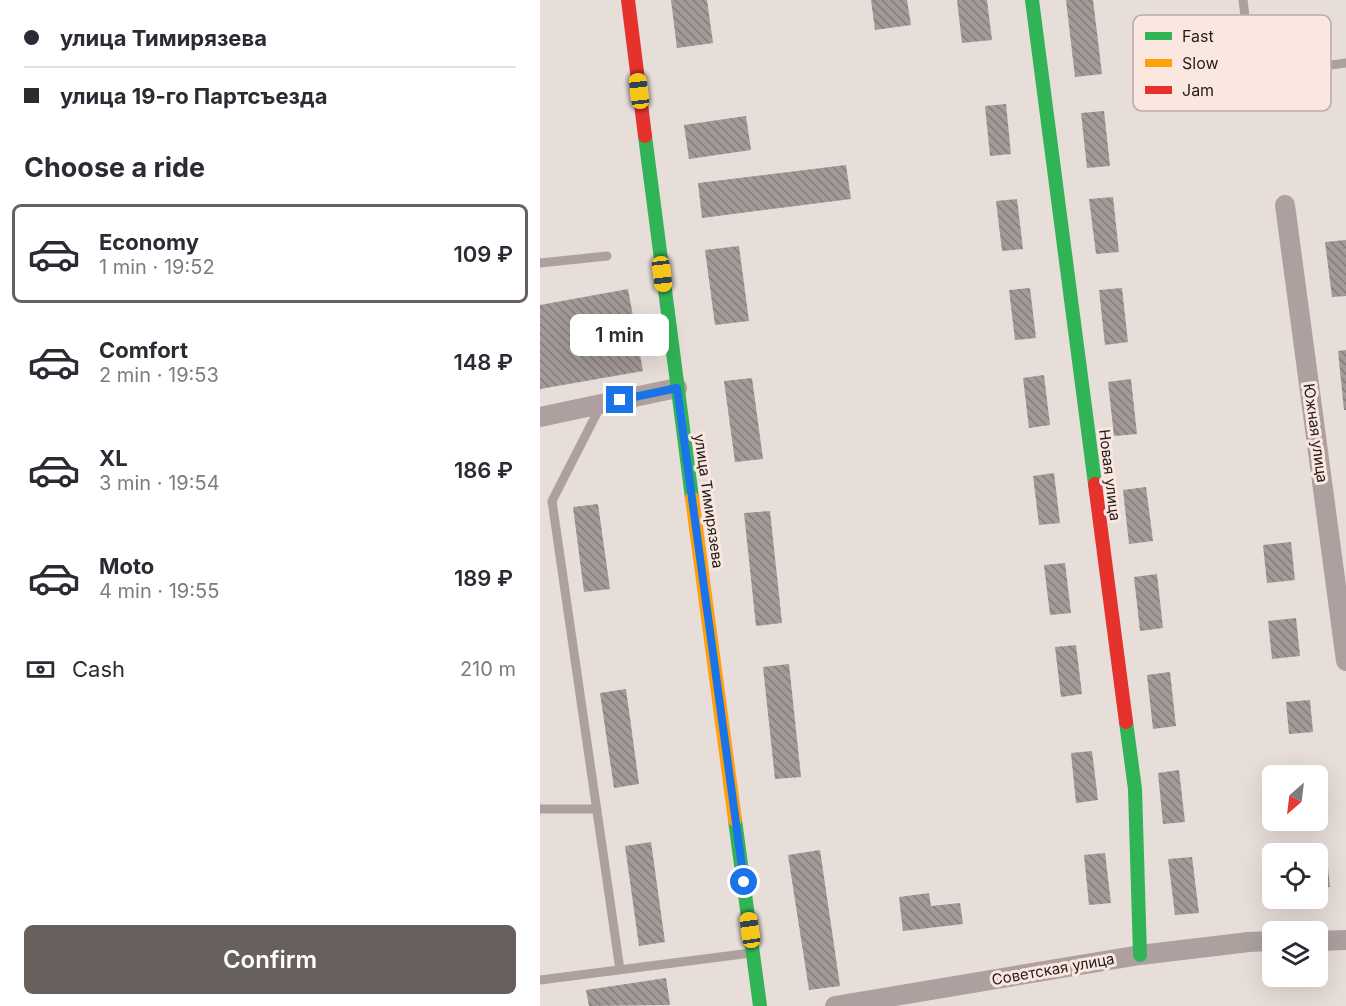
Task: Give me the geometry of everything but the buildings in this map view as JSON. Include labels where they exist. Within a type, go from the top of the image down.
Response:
[{"type":"street","name":"улица Тимирязева","points":[[628,0],[677,388],[760,1006]]},
{"type":"street","name":"Новая улица","points":[[1032,0],[1135,789],[1140,955]]},
{"type":"street","name":"Южная улица","points":[[1285,205],[1346,661]]},
{"type":"street","points":[[540,417],[677,388]]},
{"type":"street","points":[[1328,941],[1346,940]]},
{"type":"street","name":"Советская улица","points":[[835,1006],[1140,955],[1262,941]]},
{"type":"lane","points":[[1243,0],[1245,15]]},
{"type":"lane","points":[[1331,65],[1346,63]]},
{"type":"lane","points":[[540,263],[607,256]]},
{"type":"lane","points":[[601,404],[552,501],[620,970]]},
{"type":"lane","points":[[540,808],[597,809]]},
{"type":"lane","points":[[540,980],[753,953]]},
{"type":"traffic: fast","points":[[1032,0],[1095,484]]},
{"type":"traffic: fast","points":[[645,136],[692,498]]},
{"type":"traffic: fast","points":[[1126,722],[1135,789],[1140,955]]},
{"type":"traffic: fast","points":[[735,820],[760,1006]]},
{"type":"traffic: slow","points":[[692,498],[735,820]]},
{"type":"traffic: jam","points":[[628,0],[645,136]]},
{"type":"traffic: jam","points":[[1095,484],[1126,722]]},
{"type":"route","points":[[620,400],[677,388],[744,882]]}]
